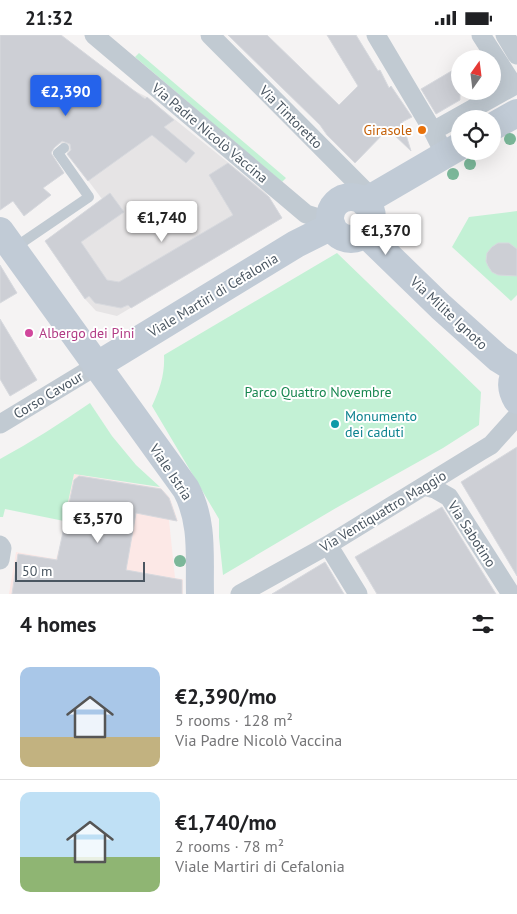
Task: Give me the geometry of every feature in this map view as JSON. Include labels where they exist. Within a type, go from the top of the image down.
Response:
[{"type":"main road","points":[[501,122],[517,113]]},
{"type":"main road","points":[[368,200],[372,221],[368,235],[347,239],[336,232],[331,221],[335,205],[346,198],[368,200],[446,144]]},
{"type":"main road","name":"Viale Martiri di Cefalonia","points":[[96,366],[331,221]]},
{"type":"main road","name":"Via Milite Ignoto","points":[[368,235],[514,375]]},
{"type":"main road","name":"Viale Istria","points":[[4,246],[96,366],[186,489],[191,498],[200,531],[200,594]]},
{"type":"street","name":"Via Padre Nicolò Vaccina","points":[[94,35],[306,214],[331,221]]},
{"type":"street","name":"Via Tintoretto","points":[[210,35],[368,200]]},
{"type":"street","points":[[376,35],[446,144],[515,85],[481,35]]},
{"type":"street","points":[[505,35],[517,55]]},
{"type":"street","name":"Corso Cavour","points":[[3,415],[96,366]]},
{"type":"street","name":"Via Ventiquattro Maggio","points":[[240,594],[328,545],[491,445],[517,416]]},
{"type":"street","name":"Via Sabotino","points":[[424,486],[435,489],[449,497],[511,594]]},
{"type":"street","points":[[0,545],[2,547],[0,560]]},
{"type":"street","points":[[328,545],[358,594]]},
{"type":"lane","points":[[4,246],[89,197],[58,153],[64,148]]},
{"type":"shaded area","points":[[131,89],[147,97],[266,193],[282,218],[117,316],[96,311],[85,299],[45,241],[102,199],[60,143],[130,93]]},
{"type":"shaded area","points":[[74,474],[161,488],[170,498],[178,521],[169,520],[175,578],[183,579],[183,594],[9,594],[16,552],[56,559],[60,546],[103,554],[110,521],[65,513]]},
{"type":"green space","points":[[139,53],[286,178],[282,182],[135,57]]},
{"type":"green space","points":[[517,211],[517,295],[511,301],[452,247],[469,217]]},
{"type":"green space","name":"Parco Quattro Novembre","points":[[337,253],[481,392],[479,425],[443,448],[336,508],[223,575],[219,519],[152,406],[164,369],[164,355]]},
{"type":"green space","points":[[90,403],[112,436],[136,465],[160,487],[74,474],[64,521],[5,509],[3,517],[0,517],[0,459]]},
{"type":"building","points":[[0,35],[61,35],[145,99],[147,97],[174,120],[164,127],[195,153],[186,163],[152,135],[88,181],[67,154],[71,150],[70,144],[62,141],[51,153],[64,173],[43,188],[51,195],[24,216],[13,201],[0,210]]},
{"type":"building","points":[[228,35],[267,35],[339,105],[358,86],[327,35],[356,35],[378,71],[380,70],[389,88],[391,86],[412,117],[402,122],[411,151],[388,129],[355,163],[327,135],[320,125]]},
{"type":"building","points":[[451,71],[451,100],[460,100],[436,114],[421,89]]},
{"type":"building","points":[[228,163],[269,197],[282,218],[131,308],[128,305],[121,308],[95,303],[89,296],[85,299],[45,241],[110,193],[124,212],[81,242],[107,280],[119,282],[233,215],[209,175]]},
{"type":"building","points":[[498,243],[509,243],[517,249],[517,276],[498,275],[492,272],[488,266],[486,261],[487,253]]},
{"type":"building","points":[[0,265],[17,293],[0,303]]},
{"type":"building","points":[[0,319],[37,380],[10,396],[0,379]]},
{"type":"building","points":[[517,447],[517,576],[461,482]]},
{"type":"building","points":[[79,476],[161,489],[169,498],[177,521],[136,513],[126,570],[182,580],[182,594],[12,594],[18,554],[57,560],[74,480]]},
{"type":"building","points":[[442,507],[496,594],[377,594],[355,557]]},
{"type":"building","points":[[325,562],[344,594],[272,594]]},
{"type":"place","name":"Girasole","points":[[422,130]]},
{"type":"place","name":"Albergo dei Pini","points":[[29,333]]},
{"type":"place","name":"Monumento dei caduti","points":[[335,424]]}]
